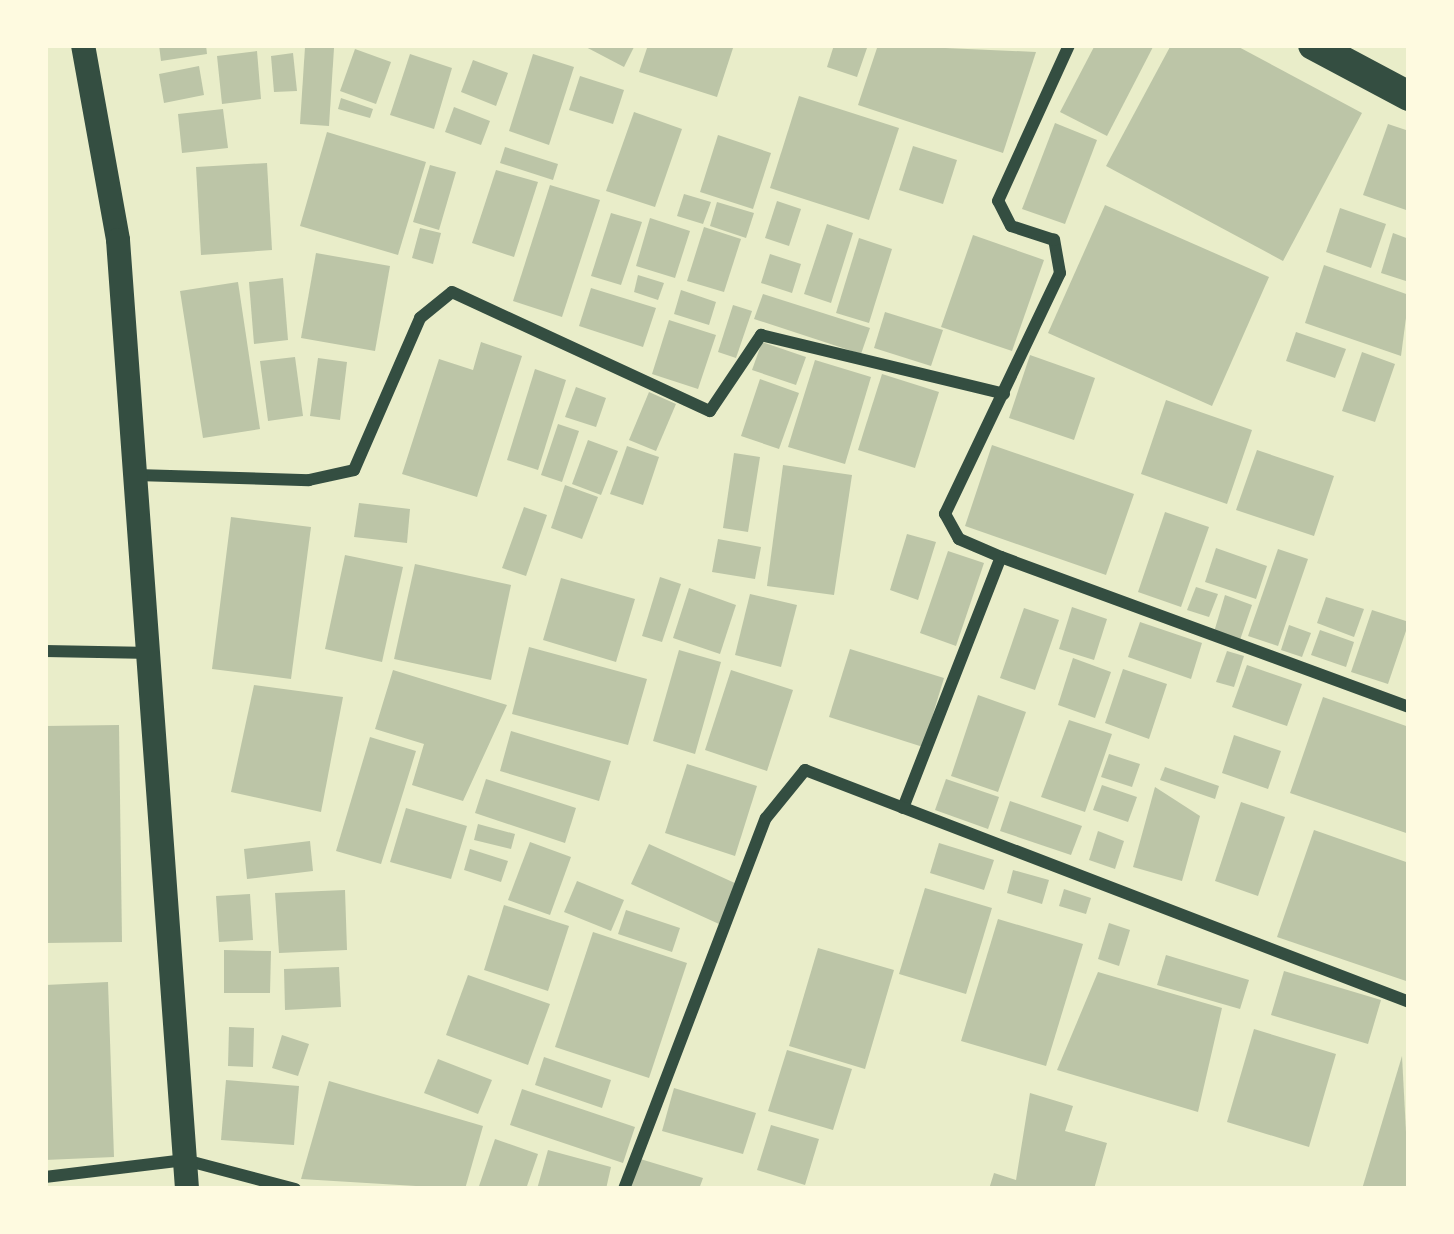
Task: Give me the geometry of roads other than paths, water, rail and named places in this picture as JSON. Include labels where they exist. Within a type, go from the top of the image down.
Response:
[{"type":"main road","points":[[83,45],[118,240],[152,653],[187,1189]]},
{"type":"main road","points":[[1313,45],[1409,97]]},
{"type":"street","points":[[1069,45],[998,201],[998,217],[1062,251],[1004,394],[944,514],[959,539],[1001,557],[1409,707]]},
{"type":"street","points":[[135,475],[309,480],[354,470],[419,318],[452,292],[710,411],[761,335],[1004,394]]},
{"type":"street","points":[[903,808],[1001,557]]},
{"type":"street","points":[[45,651],[152,653]]},
{"type":"street","points":[[624,1189],[787,779],[822,771],[903,808],[1409,1002]]},
{"type":"street","points":[[45,1177],[185,1160],[295,1189]]}]
